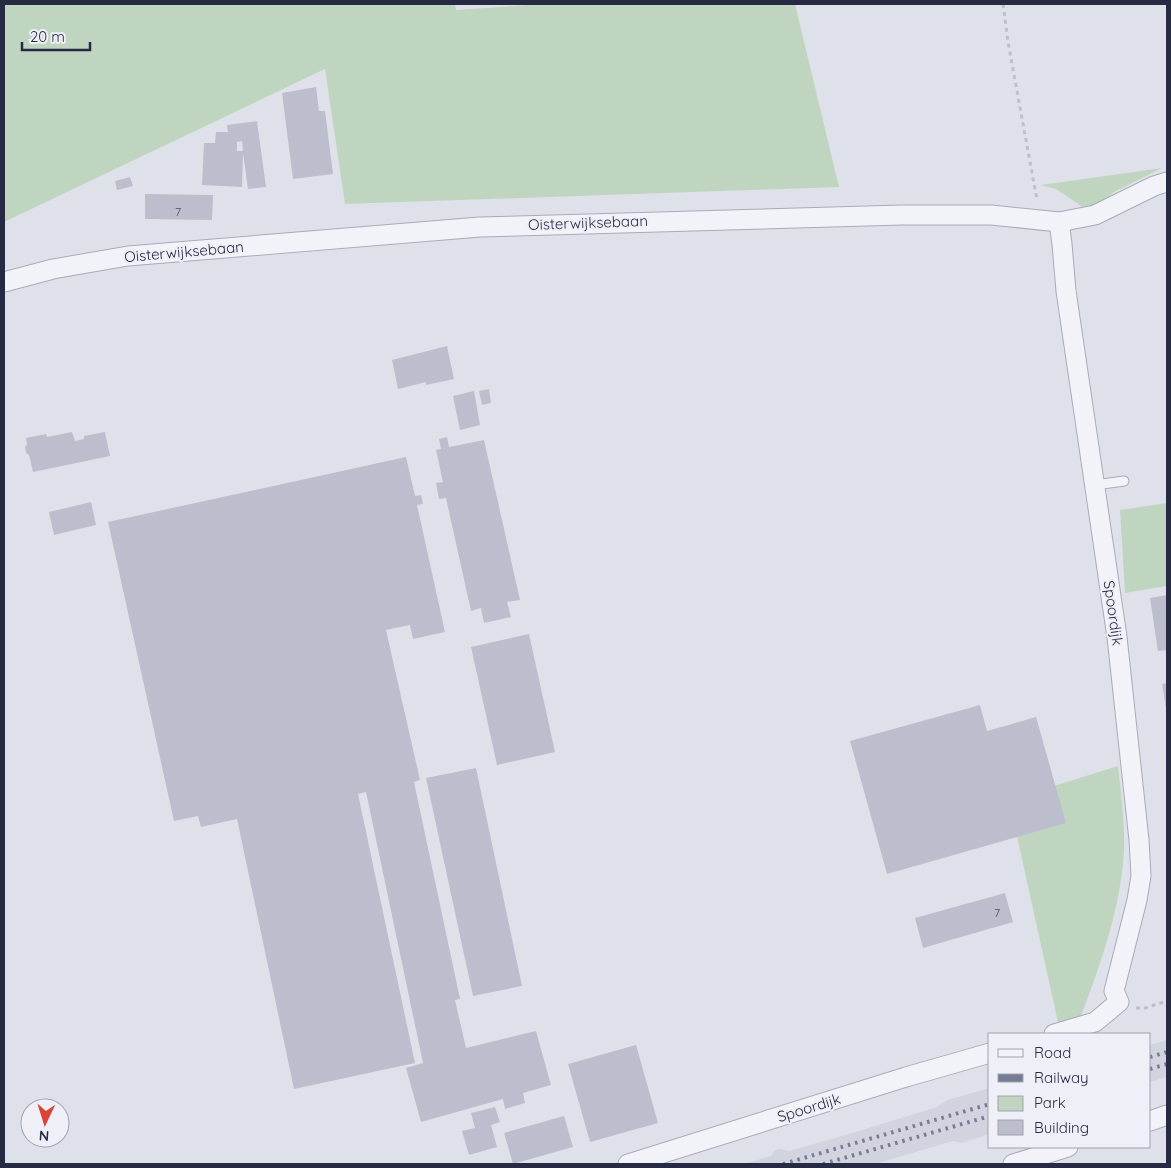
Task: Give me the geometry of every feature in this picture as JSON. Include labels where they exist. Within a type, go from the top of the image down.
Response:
[{"type":"street","name":"Oisterwijksebaan","points":[[4,282],[53,269],[128,256],[480,227],[991,215],[1059,222],[1095,215],[1154,186],[1167,182]]},
{"type":"street","name":"Spoordijk","points":[[1059,222],[1066,291],[1117,637],[1139,840],[1141,876],[1138,900],[1114,992],[1119,1002]]},
{"type":"street","points":[[1057,1033],[1095,1022],[1119,1002]]},
{"type":"street","name":"Spoordijk","points":[[628,1164],[906,1077],[988,1054]]},
{"type":"street","points":[[1151,1121],[1167,1116]]},
{"type":"street","points":[[1013,1164],[1065,1148]]},
{"type":"lane","points":[[1095,485],[1124,481]]},
{"type":"path","points":[[1003,4],[1008,42],[1038,201]]},
{"type":"path","points":[[1119,1002],[1130,1008],[1145,1008],[1167,1001]]},
{"type":"shaded area","points":[[1167,1040],[1167,1077],[1151,1082],[1151,1045]]},
{"type":"shaded area","points":[[988,1089],[988,1135],[962,1143],[953,1141],[875,1164],[744,1164],[771,1156],[775,1150],[789,1151],[849,1134],[937,1107],[947,1100]]},
{"type":"green space","points":[[4,4],[455,4],[456,10],[541,4],[795,4],[839,187],[345,204],[325,69],[4,222]]},
{"type":"green space","points":[[1162,168],[1114,192],[1092,208],[1083,207],[1056,189],[1041,185]]},
{"type":"green space","points":[[1167,503],[1167,586],[1125,593],[1120,510]]},
{"type":"green space","points":[[1118,766],[1124,850],[1119,893],[1102,958],[1080,1019],[1059,1027],[1009,800]]},
{"type":"building","points":[[316,87],[319,111],[325,111],[333,174],[293,179],[282,93]]},
{"type":"building","points":[[257,121],[266,187],[248,189],[243,153],[242,187],[202,185],[204,143],[215,143],[216,132],[228,132],[227,125]],"holes":[[[242,141],[243,151],[237,151],[237,142]]]},
{"type":"building","points":[[130,177],[133,186],[117,190],[115,181]]},
{"type":"building","points":[[145,194],[213,195],[212,220],[145,219]]},
{"type":"building","points":[[447,346],[454,379],[426,385],[426,382],[398,389],[392,360]]},
{"type":"building","points":[[489,389],[491,403],[482,405],[479,391]]},
{"type":"building","points":[[474,391],[480,425],[460,430],[453,396]]},
{"type":"building","points":[[72,432],[75,441],[84,439],[84,436],[105,432],[110,456],[33,472],[29,455],[26,453],[26,438],[46,434],[47,437]]},
{"type":"building","points":[[447,437],[449,447],[484,440],[520,600],[507,602],[511,617],[484,623],[481,608],[471,611],[446,498],[439,499],[436,483],[443,482],[436,450],[441,449],[439,439]]},
{"type":"building","points":[[406,457],[415,496],[421,495],[423,504],[417,505],[445,632],[413,639],[410,625],[386,630],[420,780],[414,782],[460,999],[455,1000],[466,1048],[536,1031],[551,1085],[523,1093],[525,1103],[505,1109],[503,1099],[421,1122],[406,1068],[423,1063],[366,792],[358,794],[415,1063],[294,1089],[237,819],[201,827],[198,816],[174,821],[108,522]]},
{"type":"building","points":[[91,502],[96,525],[54,535],[49,512]]},
{"type":"building","points":[[1167,595],[1167,650],[1158,651],[1150,598]]},
{"type":"building","points":[[529,634],[555,752],[497,765],[471,647]]},
{"type":"building","points":[[1167,683],[1167,708],[1166,708],[1162,684]]},
{"type":"building","points":[[980,705],[987,731],[1036,717],[1066,823],[887,874],[850,741]]},
{"type":"building","points":[[476,768],[522,986],[473,996],[426,778]]},
{"type":"building","points":[[1005,893],[1013,922],[923,948],[915,918]]},
{"type":"building","points":[[636,1045],[658,1123],[590,1142],[568,1064]]},
{"type":"building","points":[[495,1107],[500,1122],[491,1125],[497,1147],[469,1155],[462,1131],[475,1128],[471,1113]]},
{"type":"building","points":[[564,1116],[573,1147],[513,1164],[504,1133]]},
{"type":"railway","points":[[1151,1057],[1167,1052]]},
{"type":"railway","points":[[1151,1069],[1167,1064]]},
{"type":"railway","points":[[783,1164],[988,1105]]},
{"type":"railway","points":[[823,1164],[988,1117]]}]
